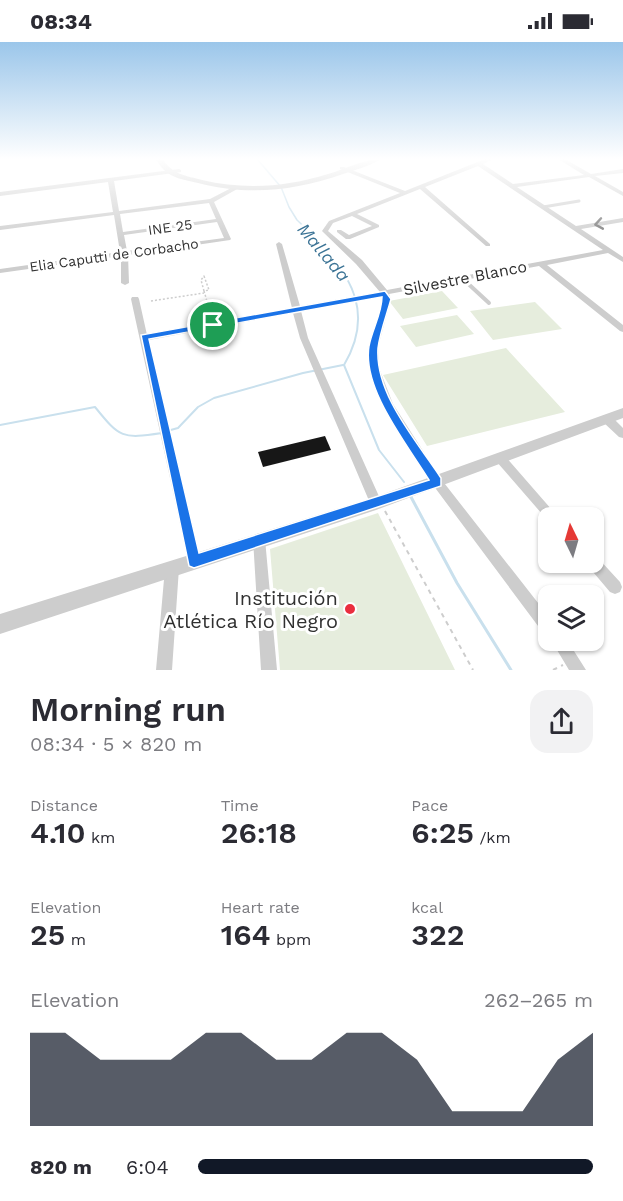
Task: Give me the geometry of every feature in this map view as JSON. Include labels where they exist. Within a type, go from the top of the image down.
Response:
[{"type":"street","points":[[0,194],[49,188]]},
{"type":"street","points":[[112,188],[124,254],[125,283]]},
{"type":"street","points":[[231,188],[248,188]]},
{"type":"street","points":[[390,188],[407,193]]},
{"type":"street","points":[[418,188],[326,226],[325,231],[359,262],[385,293],[387,299],[374,346],[374,368],[388,405],[437,482],[538,615]]},
{"type":"street","points":[[423,188],[488,245]]},
{"type":"street","points":[[515,188],[623,260]]},
{"type":"street","points":[[0,228],[211,201],[234,189]]},
{"type":"street","points":[[211,201],[219,219]]},
{"type":"street","points":[[339,231],[348,238],[377,226],[353,214]]},
{"type":"street","name":"INE 25","points":[[120,232],[219,219]]},
{"type":"street","name":"Elia Caputti de Corbacho","points":[[0,271],[228,239],[219,219]]},
{"type":"street","points":[[574,228],[623,220]]},
{"type":"street","points":[[279,244],[304,338],[376,503]]},
{"type":"street","name":"Silvestre Blanco","points":[[144,338],[609,251]]},
{"type":"street","points":[[541,264],[623,329]]},
{"type":"street","points":[[135,299],[194,561]]},
{"type":"street","points":[[0,624],[376,503],[623,413]]},
{"type":"street","points":[[607,419],[623,434]]},
{"type":"street","points":[[500,458],[543,507]]},
{"type":"street","points":[[259,539],[269,670]]},
{"type":"street","points":[[164,670],[172,568]]},
{"type":"street","points":[[603,573],[615,587]]},
{"type":"street","points":[[565,651],[578,670]]},
{"type":"lane","points":[[543,207],[579,201]]},
{"type":"lane","points":[[463,279],[489,303]]},
{"type":"path","points":[[151,302],[204,292],[213,325]]},
{"type":"path","points":[[376,503],[386,512],[473,670]]},
{"type":"green space","points":[[442,291],[458,308],[403,319],[389,301]]},
{"type":"green space","points":[[535,302],[562,329],[493,340],[470,311]]},
{"type":"green space","points":[[457,315],[474,334],[416,347],[400,326]]},
{"type":"green space","points":[[506,348],[565,412],[427,446],[383,375]]},
{"type":"green space","name":"Institución Atlética Río Negro","points":[[378,513],[455,670],[280,670],[270,549]]},
{"type":"building","points":[[325,436],[331,450],[263,467],[258,452]]},
{"type":"waterway","name":"Mallada","points":[[282,188],[297,220],[318,241]]},
{"type":"waterway","name":"Mallada","points":[[318,241],[341,269],[350,284],[355,299],[358,314],[357,330],[353,347],[344,365],[379,450],[404,482]]},
{"type":"waterway","points":[[167,431],[178,428],[198,407],[214,398],[303,373],[343,365]]},
{"type":"waterway","points":[[0,425],[95,407],[110,425],[123,434],[138,436],[162,433]]},
{"type":"waterway","name":"Mallada","points":[[411,497],[457,583],[511,670]]},
{"type":"place","name":"Institución Atlética Río Negro","points":[[350,609]]},
{"type":"route","points":[[385,293],[387,299],[374,346],[374,368],[388,405],[437,482],[194,561],[144,338],[213,325],[385,293]]}]
